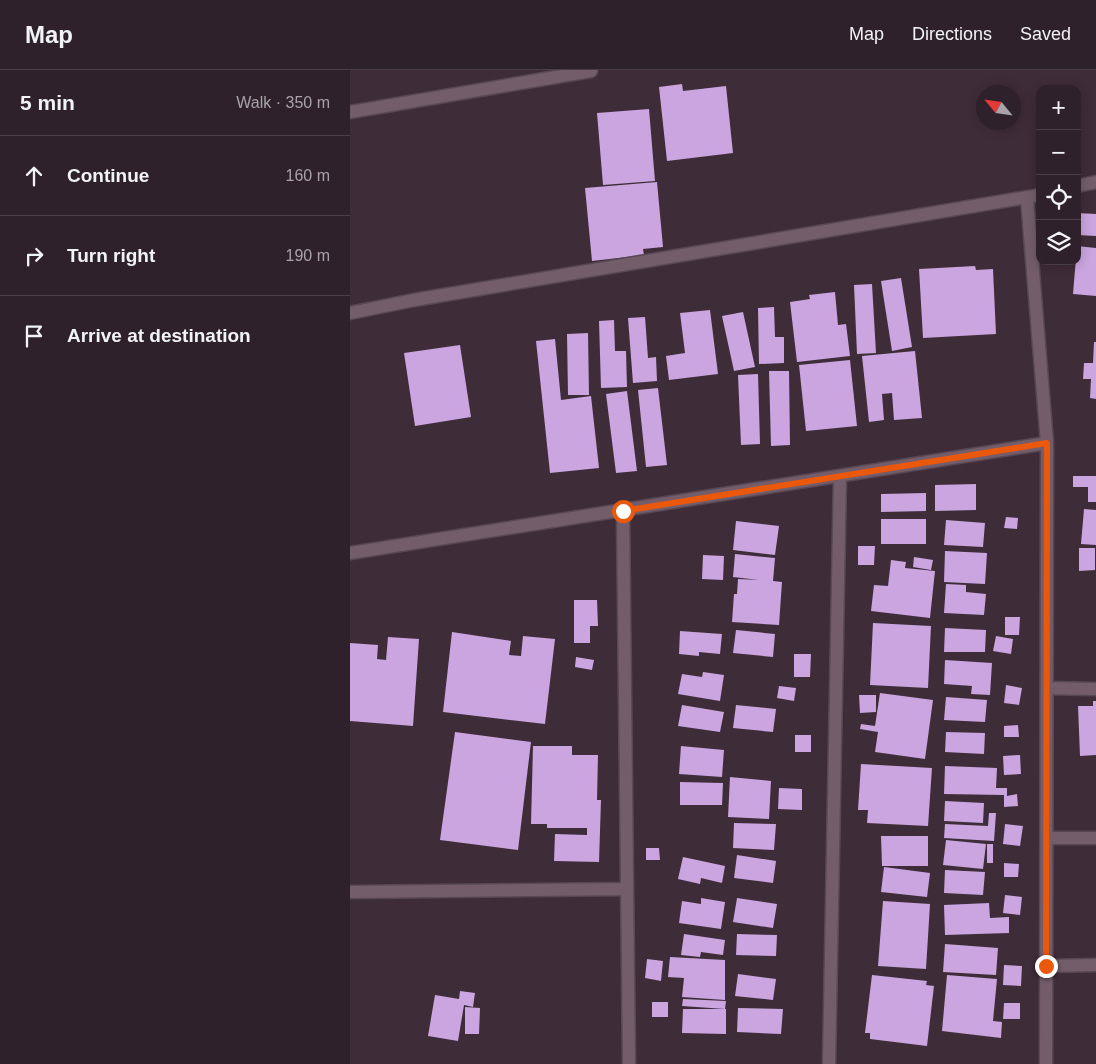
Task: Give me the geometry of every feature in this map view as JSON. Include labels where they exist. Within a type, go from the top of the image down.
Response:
[{"type":"street","points":[[350,112],[594,70]]},
{"type":"street","points":[[1081,185],[1096,182]]},
{"type":"street","points":[[350,313],[414,300],[1033,196],[1047,443],[1048,838],[1046,1064]]},
{"type":"street","points":[[350,553],[1047,443]]},
{"type":"street","points":[[829,1064],[840,476]]},
{"type":"street","points":[[623,511],[629,1064]]},
{"type":"street","points":[[1047,688],[1096,690]]},
{"type":"street","points":[[1048,838],[1096,838]]},
{"type":"street","points":[[350,892],[627,889]]},
{"type":"street","points":[[1046,966],[1096,965]]},
{"type":"building","points":[[682,84],[683,91],[726,86],[733,153],[667,161],[659,87]]},
{"type":"building","points":[[649,109],[655,181],[603,185],[597,113]]},
{"type":"building","points":[[657,182],[663,247],[643,249],[644,255],[592,261],[585,188]]},
{"type":"building","points":[[1081,213],[1096,214],[1096,236],[1081,235]]},
{"type":"building","points":[[1081,246],[1096,248],[1096,296],[1073,294],[1075,265],[1081,265]]},
{"type":"building","points":[[975,266],[976,270],[993,269],[996,334],[923,338],[919,269]]},
{"type":"building","points":[[901,278],[912,347],[892,351],[881,281]]},
{"type":"building","points":[[872,284],[876,353],[857,354],[854,285]]},
{"type":"building","points":[[835,292],[838,325],[846,324],[850,356],[797,362],[790,302],[810,299],[809,295]]},
{"type":"building","points":[[774,307],[775,337],[784,337],[784,363],[759,364],[758,308]]},
{"type":"building","points":[[710,310],[718,374],[669,380],[666,356],[685,353],[680,313]]},
{"type":"building","points":[[743,312],[755,367],[734,371],[722,316]]},
{"type":"building","points":[[645,317],[648,358],[656,357],[657,381],[633,383],[628,318]]},
{"type":"building","points":[[614,320],[615,351],[626,351],[627,387],[601,388],[599,321]]},
{"type":"building","points":[[588,333],[589,395],[568,395],[567,334]]},
{"type":"building","points":[[555,339],[561,400],[591,396],[599,468],[550,473],[536,341]]},
{"type":"building","points":[[1094,342],[1096,342],[1096,399],[1090,398],[1091,379],[1083,379],[1084,363],[1093,363]]},
{"type":"building","points":[[460,345],[471,417],[415,426],[404,353]]},
{"type":"building","points":[[915,351],[922,418],[894,420],[892,393],[882,394],[884,420],[869,422],[862,356]]},
{"type":"building","points":[[850,360],[857,426],[806,431],[799,365]]},
{"type":"building","points":[[769,371],[789,371],[790,445],[771,446]]},
{"type":"building","points":[[758,374],[760,444],[741,445],[738,375]]},
{"type":"building","points":[[658,388],[667,465],[646,467],[638,390]]},
{"type":"building","points":[[627,391],[637,471],[616,473],[606,394]]},
{"type":"building","points":[[1073,476],[1096,476],[1096,502],[1088,502],[1088,487],[1073,487]]},
{"type":"building","points":[[976,484],[976,510],[935,511],[935,485]]},
{"type":"building","points":[[926,493],[926,511],[881,512],[881,494]]},
{"type":"building","points":[[1084,509],[1096,510],[1096,545],[1081,544]]},
{"type":"building","points":[[1006,517],[1018,518],[1017,529],[1004,528]]},
{"type":"building","points":[[881,519],[926,519],[926,544],[881,544]]},
{"type":"building","points":[[946,520],[985,523],[983,547],[944,545]]},
{"type":"building","points":[[736,521],[779,526],[775,555],[733,550]]},
{"type":"building","points":[[858,546],[875,546],[874,565],[858,565]]},
{"type":"building","points":[[1079,548],[1095,548],[1095,570],[1079,571]]},
{"type":"building","points":[[945,551],[987,553],[985,584],[944,582]]},
{"type":"building","points":[[735,554],[775,558],[773,581],[782,582],[779,625],[732,622],[734,594],[737,594],[738,579],[759,580],[733,577]]},
{"type":"building","points":[[703,555],[724,556],[723,580],[702,579]]},
{"type":"building","points":[[914,557],[933,560],[931,570],[913,567]]},
{"type":"building","points":[[891,560],[906,562],[905,568],[935,571],[930,618],[871,611],[874,585],[888,586]]},
{"type":"building","points":[[946,584],[966,585],[966,592],[986,594],[984,615],[944,613]]},
{"type":"building","points":[[574,600],[597,600],[598,626],[590,626],[590,643],[574,643]]},
{"type":"building","points":[[1005,617],[1020,617],[1019,635],[1005,635]]},
{"type":"building","points":[[873,623],[931,626],[928,688],[870,685]]},
{"type":"building","points":[[945,628],[986,630],[985,652],[944,652]]},
{"type":"building","points":[[736,630],[775,634],[773,657],[733,653]]},
{"type":"building","points":[[680,631],[722,634],[720,654],[699,652],[699,656],[679,654]]},
{"type":"building","points":[[452,632],[511,641],[509,655],[521,656],[523,636],[555,639],[545,724],[443,712]]},
{"type":"building","points":[[996,636],[1013,639],[1011,654],[993,651]]},
{"type":"building","points":[[388,637],[419,639],[413,726],[350,721],[350,643],[378,645],[377,659],[386,660]]},
{"type":"building","points":[[794,654],[811,654],[810,677],[794,677]]},
{"type":"building","points":[[576,657],[594,660],[592,670],[575,667]]},
{"type":"building","points":[[945,660],[992,663],[990,695],[971,694],[972,686],[944,684]]},
{"type":"building","points":[[703,672],[724,675],[720,701],[678,694],[682,674],[702,677]]},
{"type":"building","points":[[1006,685],[1022,688],[1019,705],[1004,703]]},
{"type":"building","points":[[779,686],[796,688],[794,701],[777,698]]},
{"type":"building","points":[[880,693],[933,700],[925,759],[875,752],[878,732],[860,729],[861,724],[875,726]]},
{"type":"building","points":[[859,695],[876,695],[876,712],[860,713]]},
{"type":"building","points":[[946,697],[987,700],[985,722],[944,720]]},
{"type":"building","points":[[1093,701],[1096,701],[1096,755],[1080,756],[1078,706],[1093,706]]},
{"type":"building","points":[[682,705],[724,712],[720,732],[678,726]]},
{"type":"building","points":[[736,705],[776,709],[773,732],[733,728]]},
{"type":"building","points":[[1018,725],[1019,737],[1004,737],[1004,726]]},
{"type":"building","points":[[455,732],[531,742],[518,850],[440,840]]},
{"type":"building","points":[[946,732],[985,733],[984,754],[945,752]]},
{"type":"building","points":[[795,735],[811,735],[811,752],[795,752]]},
{"type":"building","points":[[533,746],[572,746],[572,755],[598,755],[597,800],[601,800],[599,862],[554,861],[555,834],[587,835],[587,828],[547,828],[547,824],[531,824]]},
{"type":"building","points":[[681,746],[724,750],[722,777],[679,774]]},
{"type":"building","points":[[1020,755],[1021,774],[1004,775],[1003,756]]},
{"type":"building","points":[[861,764],[932,768],[928,826],[867,823],[868,810],[858,810]]},
{"type":"building","points":[[945,766],[997,768],[996,788],[1007,788],[1007,796],[1017,794],[1018,806],[1004,807],[1004,795],[944,794]]},
{"type":"building","points":[[730,777],[771,781],[769,819],[728,817]]},
{"type":"building","points":[[680,782],[723,783],[722,805],[680,805]]},
{"type":"building","points":[[779,788],[802,789],[802,810],[778,809]]},
{"type":"building","points":[[945,801],[984,803],[983,823],[944,821]]},
{"type":"building","points":[[989,813],[996,813],[994,841],[944,838],[945,824],[988,826]]},
{"type":"building","points":[[734,823],[776,824],[774,850],[733,848]]},
{"type":"building","points":[[1005,824],[1023,826],[1020,846],[1003,844]]},
{"type":"building","points":[[881,836],[928,836],[928,866],[882,866]]},
{"type":"building","points":[[946,840],[986,844],[983,869],[943,865]]},
{"type":"building","points":[[987,844],[993,844],[993,863],[987,863]]},
{"type":"building","points":[[646,848],[659,848],[660,860],[646,860]]},
{"type":"building","points":[[737,855],[776,861],[773,883],[734,878]]},
{"type":"building","points":[[683,857],[725,866],[722,883],[701,878],[700,884],[678,879]]},
{"type":"building","points":[[1004,863],[1019,864],[1018,877],[1004,877]]},
{"type":"building","points":[[884,867],[930,873],[927,897],[881,892]]},
{"type":"building","points":[[945,870],[985,872],[983,895],[944,893]]},
{"type":"building","points":[[1005,895],[1022,897],[1020,915],[1003,913]]},
{"type":"building","points":[[701,898],[725,902],[721,929],[679,923],[682,901],[701,904]]},
{"type":"building","points":[[737,898],[777,904],[773,928],[733,922]]},
{"type":"building","points":[[883,901],[930,904],[926,969],[878,966]]},
{"type":"building","points":[[989,903],[990,918],[1009,917],[1009,933],[945,935],[944,905]]},
{"type":"building","points":[[684,934],[725,940],[723,955],[701,952],[700,957],[681,955]]},
{"type":"building","points":[[737,934],[777,935],[776,956],[736,955]]},
{"type":"building","points":[[945,944],[998,948],[996,975],[943,972]]},
{"type":"building","points":[[670,957],[725,960],[725,1000],[682,997],[684,978],[668,977]]},
{"type":"building","points":[[647,959],[663,961],[661,981],[645,978]]},
{"type":"building","points":[[1004,965],[1022,966],[1021,986],[1003,985]]},
{"type":"building","points":[[738,974],[776,979],[773,1000],[735,996]]},
{"type":"building","points":[[872,975],[927,981],[926,985],[934,986],[927,1046],[870,1039],[870,1033],[865,1033]]},
{"type":"building","points":[[947,975],[997,979],[993,1021],[1002,1022],[1001,1038],[942,1031]]},
{"type":"building","points":[[460,991],[475,993],[473,1007],[464,1005],[458,1041],[428,1036],[435,995],[459,999]]},
{"type":"building","points":[[683,999],[726,1001],[725,1009],[682,1006]]},
{"type":"building","points":[[652,1002],[668,1002],[668,1017],[652,1017]]},
{"type":"building","points":[[1004,1003],[1020,1003],[1020,1019],[1003,1019]]},
{"type":"building","points":[[465,1007],[480,1008],[479,1034],[465,1034]]},
{"type":"building","points":[[738,1008],[783,1009],[781,1034],[737,1032]]},
{"type":"building","points":[[683,1009],[726,1009],[726,1034],[682,1033]]},
{"type":"route","points":[[623,511],[1047,443],[1048,838],[1046,966]]}]
